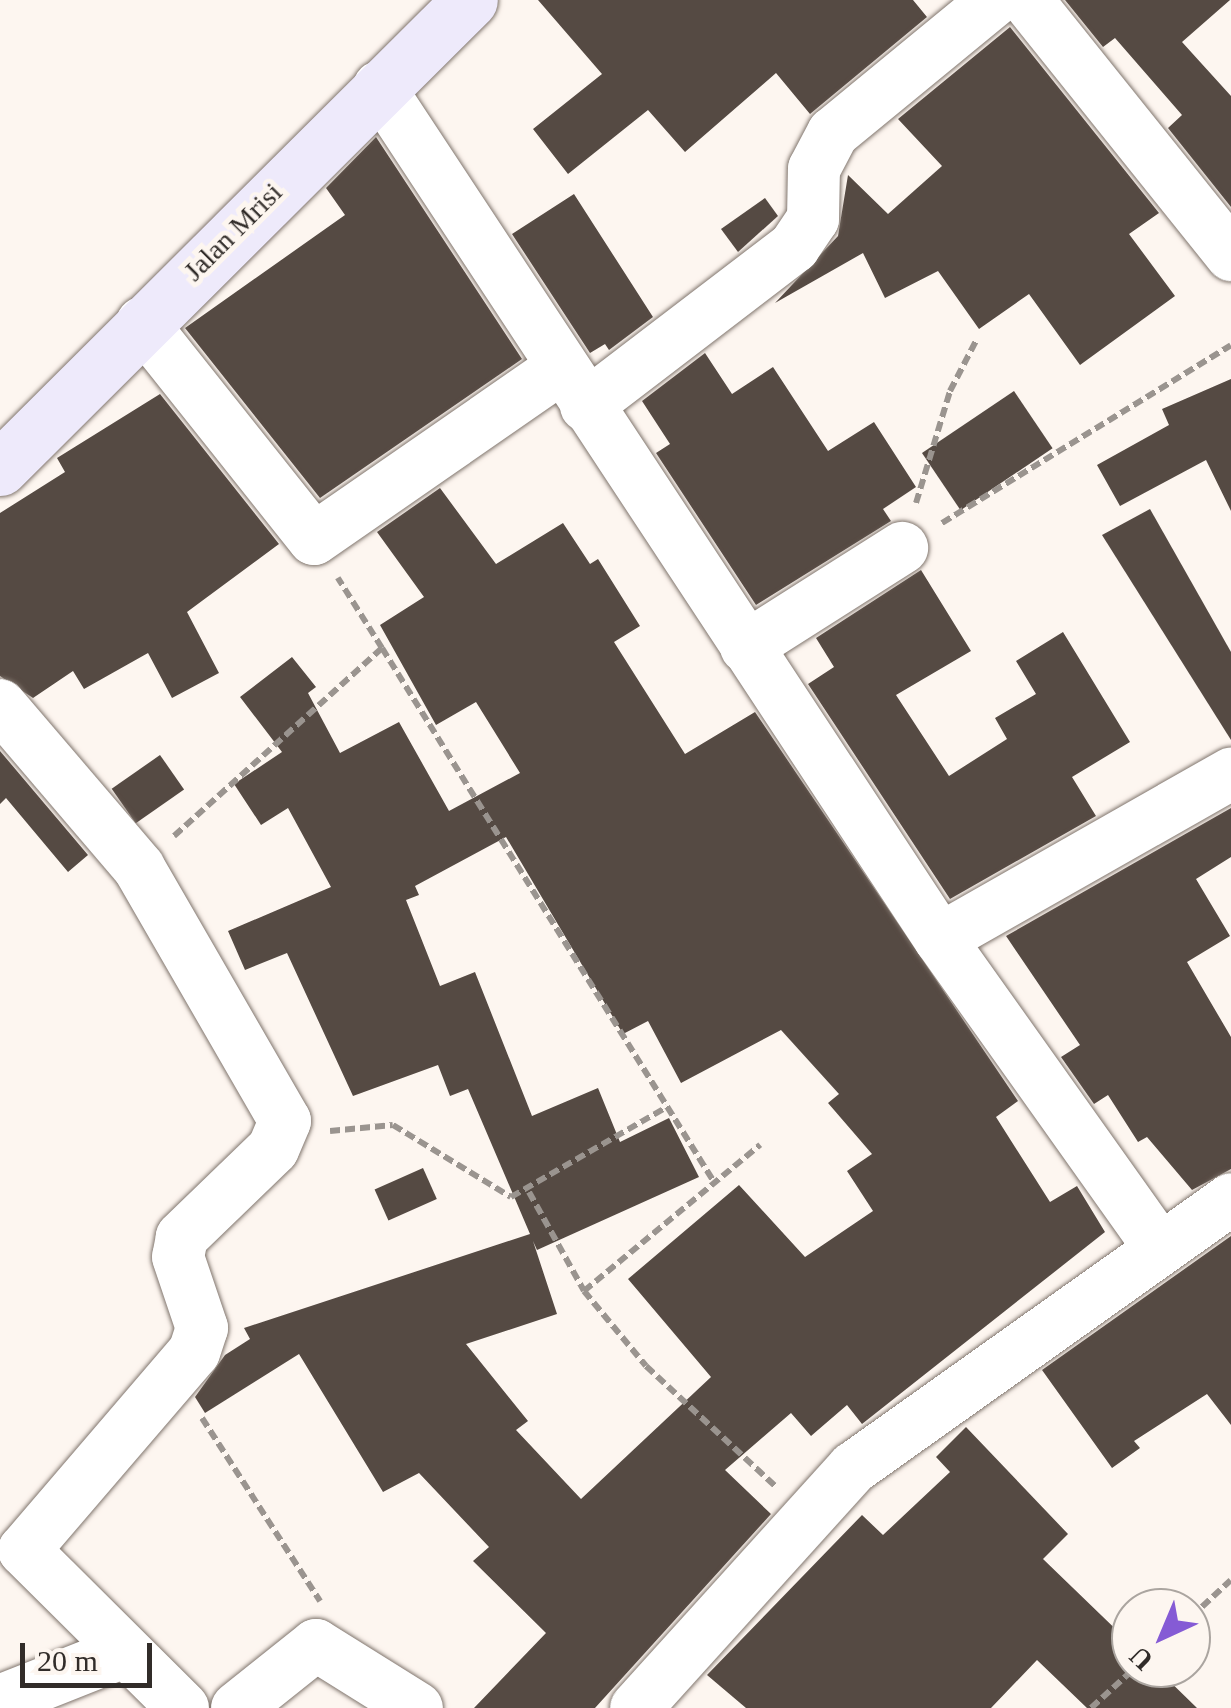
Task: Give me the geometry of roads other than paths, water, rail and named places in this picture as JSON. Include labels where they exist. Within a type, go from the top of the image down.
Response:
[{"type":"street","name":"Jalan Mrisi","points":[[0,468],[470,0]]},
{"type":"street","points":[[142,323],[314,538],[574,387],[794,247],[813,218],[814,169],[833,132],[995,0]]},
{"type":"street","points":[[1027,0],[1231,255]]},
{"type":"street","points":[[379,88],[940,938],[1158,1246]]},
{"type":"street","points":[[746,646],[902,548]]},
{"type":"street","points":[[0,705],[140,868],[286,1130],[182,1237],[178,1257],[202,1328],[176,1378],[24,1550],[120,1653],[182,1708]]},
{"type":"street","points":[[940,938],[1231,774]]},
{"type":"street","points":[[636,1708],[754,1584],[807,1513],[854,1468],[1158,1246],[1231,1199]]},
{"type":"street","points":[[237,1708],[316,1646],[417,1708]]},
{"type":"street","points":[[0,1701],[120,1653]]}]
